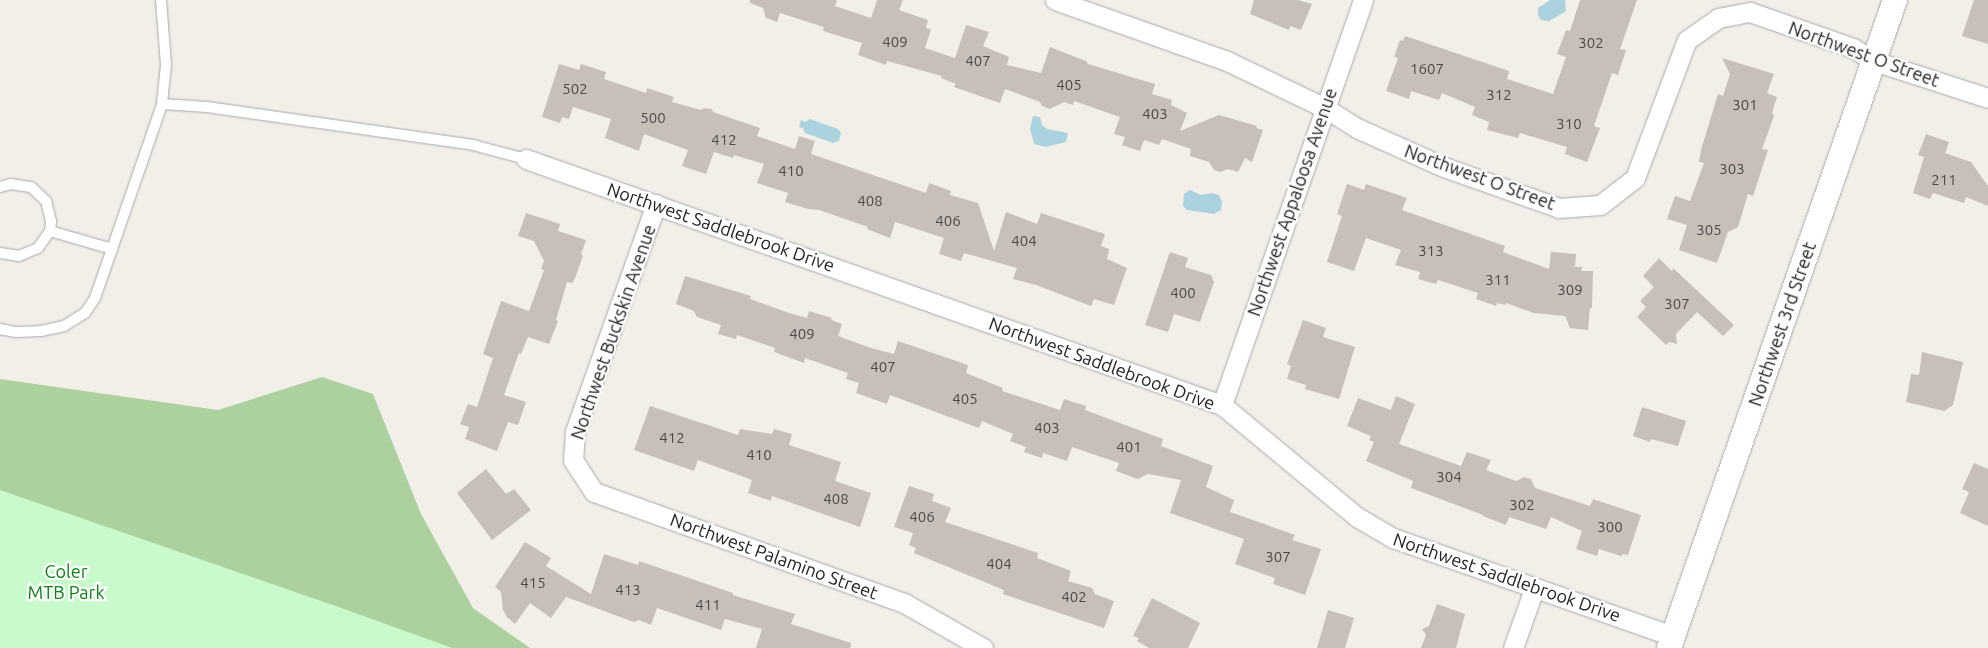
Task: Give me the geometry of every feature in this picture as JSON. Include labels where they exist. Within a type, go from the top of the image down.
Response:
[{"type":"street","name":"Northwest O Street","points":[[1054,0],[1227,61],[1325,108],[1359,129],[1444,167],[1559,208],[1600,205],[1635,178],[1687,40],[1718,18],[1750,12],[1853,48],[1874,61],[1988,98]]},
{"type":"street","name":"Northwest Appaloosa Avenue","points":[[1222,405],[1363,0]]},
{"type":"street","name":"Northwest 3rd Street","points":[[1671,642],[1895,0]]},
{"type":"street","name":"Northwest Saddlebrook Drive","points":[[526,159],[1222,405],[1357,517],[1394,538],[1671,642]]},
{"type":"street","name":"Northwest Buckskin Avenue","points":[[573,460],[576,432],[656,204]]},
{"type":"street","name":"Northwest Palamino Street","points":[[573,460],[594,492],[904,603],[983,648]]},
{"type":"street","points":[[1513,648],[1534,589]]},
{"type":"lane","points":[[0,329],[16,332],[64,326],[85,312],[95,298],[162,104],[166,65],[160,0]]},
{"type":"lane","points":[[162,104],[206,108],[464,144],[526,159]]},
{"type":"lane","points":[[0,187],[22,184],[40,194],[50,211],[50,232],[38,248],[29,254],[19,256],[0,253]]},
{"type":"lane","points":[[50,232],[112,249]]},
{"type":"green space","points":[[322,377],[373,394],[421,514],[473,608],[530,648],[0,648],[0,379],[218,410]]},
{"type":"green space","name":"Coler MTB Park","points":[[0,490],[347,610],[452,648],[0,648]]},
{"type":"water","points":[[1550,0],[1565,0],[1566,11],[1549,21],[1541,20],[1538,15],[1538,8]]},
{"type":"water","points":[[1033,116],[1040,117],[1042,125],[1047,129],[1068,133],[1066,142],[1046,147],[1034,144],[1030,129]]},
{"type":"water","points":[[810,119],[838,129],[841,133],[839,141],[833,143],[805,133],[803,128],[799,127],[801,120],[805,122]]},
{"type":"water","points":[[1190,190],[1201,195],[1212,193],[1219,195],[1222,202],[1221,210],[1214,214],[1187,210],[1183,206],[1184,194]]},
{"type":"building","points":[[750,0],[837,0],[835,6],[871,18],[877,0],[903,0],[899,10],[928,20],[926,28],[931,29],[925,48],[955,58],[966,25],[989,32],[983,46],[1009,57],[1007,65],[1041,73],[1050,47],[1086,61],[1088,64],[1155,84],[1152,94],[1172,100],[1171,105],[1187,113],[1180,131],[1219,115],[1257,126],[1256,128],[1263,130],[1252,162],[1245,158],[1238,172],[1228,169],[1220,172],[1214,170],[1209,162],[1190,156],[1191,149],[1162,139],[1159,145],[1144,140],[1140,151],[1122,145],[1125,137],[1114,134],[1120,117],[1074,101],[1073,105],[1064,102],[1050,109],[1042,106],[1040,102],[1005,89],[1000,103],[954,87],[956,84],[941,78],[942,76],[887,61],[886,65],[858,55],[862,43],[823,31],[824,27],[780,13],[777,22],[766,18],[763,8],[750,3]]},
{"type":"building","points":[[1254,0],[1298,0],[1312,4],[1301,30],[1290,26],[1289,30],[1250,14]]},
{"type":"building","points":[[1580,0],[1637,0],[1620,49],[1626,50],[1618,75],[1612,73],[1594,126],[1600,128],[1587,162],[1565,154],[1567,147],[1520,133],[1518,138],[1487,130],[1489,122],[1472,115],[1475,107],[1442,93],[1439,100],[1411,91],[1409,99],[1386,91],[1398,58],[1394,57],[1400,40],[1403,41],[1405,36],[1509,71],[1507,79],[1553,94],[1566,57],[1557,54],[1566,30],[1570,31]]},
{"type":"building","points":[[1974,0],[1988,0],[1988,44],[1962,36]]},
{"type":"building","points":[[1722,58],[1774,74],[1767,93],[1777,97],[1772,113],[1774,116],[1762,149],[1768,150],[1753,196],[1748,194],[1738,227],[1728,232],[1717,263],[1679,250],[1687,225],[1667,219],[1675,196],[1690,201],[1704,163],[1699,162],[1701,150],[1718,94],[1723,96],[1730,74]]},
{"type":"building","points":[[559,64],[579,70],[581,64],[606,72],[604,79],[646,93],[647,88],[674,97],[672,102],[701,110],[704,108],[712,109],[713,112],[760,128],[757,136],[795,149],[799,136],[815,141],[811,154],[926,193],[929,183],[951,191],[950,195],[978,203],[994,251],[1006,212],[1037,224],[1041,213],[1105,234],[1101,246],[1109,249],[1107,259],[1127,268],[1114,305],[1094,299],[1091,306],[1036,285],[1013,279],[1017,268],[964,253],[961,261],[939,254],[944,238],[895,222],[890,238],[867,229],[868,227],[819,210],[808,209],[785,202],[788,193],[757,183],[764,164],[734,155],[733,158],[714,152],[706,174],[682,166],[688,150],[644,134],[639,151],[605,138],[611,119],[573,107],[569,119],[562,117],[560,123],[542,117]]},
{"type":"building","points":[[1926,134],[1949,142],[1945,153],[1971,162],[1988,186],[1988,206],[1966,197],[1964,203],[1933,193],[1930,199],[1913,193],[1924,157],[1918,155]]},
{"type":"building","points":[[1347,184],[1364,190],[1366,184],[1407,198],[1402,210],[1505,246],[1503,252],[1549,269],[1551,252],[1576,254],[1575,267],[1582,267],[1581,271],[1593,271],[1592,308],[1590,308],[1588,330],[1570,328],[1565,316],[1534,313],[1506,303],[1505,305],[1497,303],[1496,306],[1476,299],[1478,293],[1438,280],[1436,284],[1418,279],[1420,272],[1395,265],[1401,250],[1366,238],[1354,271],[1327,262],[1342,216],[1337,214]]},
{"type":"building","points":[[526,213],[560,224],[558,231],[586,240],[581,254],[583,256],[575,278],[572,283],[567,282],[556,320],[558,321],[549,344],[528,337],[521,354],[519,353],[504,395],[526,402],[518,425],[508,422],[497,451],[465,439],[469,427],[460,424],[468,404],[477,407],[493,358],[483,354],[501,301],[529,311],[544,270],[541,269],[544,261],[534,241],[518,236]]},
{"type":"building","points":[[1170,252],[1188,258],[1185,267],[1211,275],[1214,282],[1200,322],[1174,314],[1168,332],[1145,325]]},
{"type":"building","points":[[1659,258],[1672,271],[1673,268],[1734,325],[1723,336],[1697,312],[1676,334],[1677,344],[1669,342],[1666,345],[1637,317],[1646,307],[1640,301],[1654,287],[1643,276]]},
{"type":"building","points":[[685,276],[751,296],[750,299],[789,313],[807,318],[809,311],[832,318],[831,320],[842,324],[838,336],[871,348],[894,354],[898,341],[968,365],[966,373],[1003,388],[1002,391],[1060,410],[1064,399],[1086,406],[1085,410],[1163,439],[1161,446],[1213,466],[1206,487],[1234,500],[1230,512],[1295,535],[1292,540],[1321,549],[1305,595],[1273,584],[1275,578],[1235,564],[1244,539],[1170,513],[1181,480],[1148,474],[1138,479],[1116,471],[1119,463],[1072,447],[1067,461],[1043,453],[1042,458],[1024,452],[1026,447],[1010,441],[1013,434],[982,421],[979,428],[890,395],[887,404],[856,393],[859,383],[846,379],[848,373],[805,358],[804,363],[774,352],[775,348],[737,335],[736,339],[718,334],[721,325],[697,317],[694,311],[676,304]]},
{"type":"building","points":[[1303,320],[1326,328],[1323,337],[1355,347],[1339,399],[1305,389],[1306,385],[1287,379],[1291,366],[1287,364]]},
{"type":"building","points":[[1922,352],[1963,362],[1953,405],[1944,411],[1906,402],[1911,374],[1919,375]]},
{"type":"building","points":[[1396,396],[1415,404],[1399,444],[1461,466],[1467,452],[1491,460],[1486,470],[1516,481],[1524,477],[1531,479],[1535,488],[1590,506],[1593,499],[1641,515],[1628,555],[1623,554],[1621,556],[1599,549],[1597,556],[1576,549],[1582,531],[1551,517],[1546,529],[1509,517],[1506,525],[1411,488],[1413,481],[1366,461],[1374,442],[1369,440],[1371,436],[1347,426],[1358,398],[1391,410]]},
{"type":"building","points":[[650,406],[738,435],[740,429],[772,434],[774,429],[792,434],[789,445],[841,462],[835,481],[871,493],[860,527],[772,496],[771,501],[748,493],[752,480],[698,460],[694,471],[634,450]]},
{"type":"building","points":[[1642,407],[1686,421],[1678,446],[1651,439],[1650,442],[1633,436]]},
{"type":"building","points":[[1974,463],[1988,469],[1988,526],[1960,513],[1969,492],[1962,489]]},
{"type":"building","points":[[486,469],[506,494],[514,489],[531,510],[492,540],[457,493]]},
{"type":"building","points":[[909,486],[934,494],[932,501],[951,508],[945,522],[1038,553],[1037,558],[1071,571],[1068,581],[1092,588],[1095,594],[1114,601],[1104,628],[1003,594],[1004,590],[914,553],[916,548],[909,545],[913,533],[894,527]]},
{"type":"building","points":[[525,542],[551,558],[546,566],[591,594],[604,554],[638,565],[639,561],[733,593],[733,595],[795,614],[791,624],[851,643],[850,648],[756,648],[762,629],[725,619],[721,630],[657,608],[651,625],[639,620],[634,622],[566,597],[551,618],[530,603],[515,624],[507,617],[503,610],[501,592],[495,587]]},
{"type":"building","points":[[1152,598],[1200,623],[1188,648],[1149,648],[1137,641],[1139,638],[1133,636]]},
{"type":"building","points":[[1437,604],[1465,614],[1456,648],[1421,648],[1426,635],[1422,629],[1429,626]]},
{"type":"building","points":[[1328,610],[1354,618],[1345,648],[1317,648]]}]
